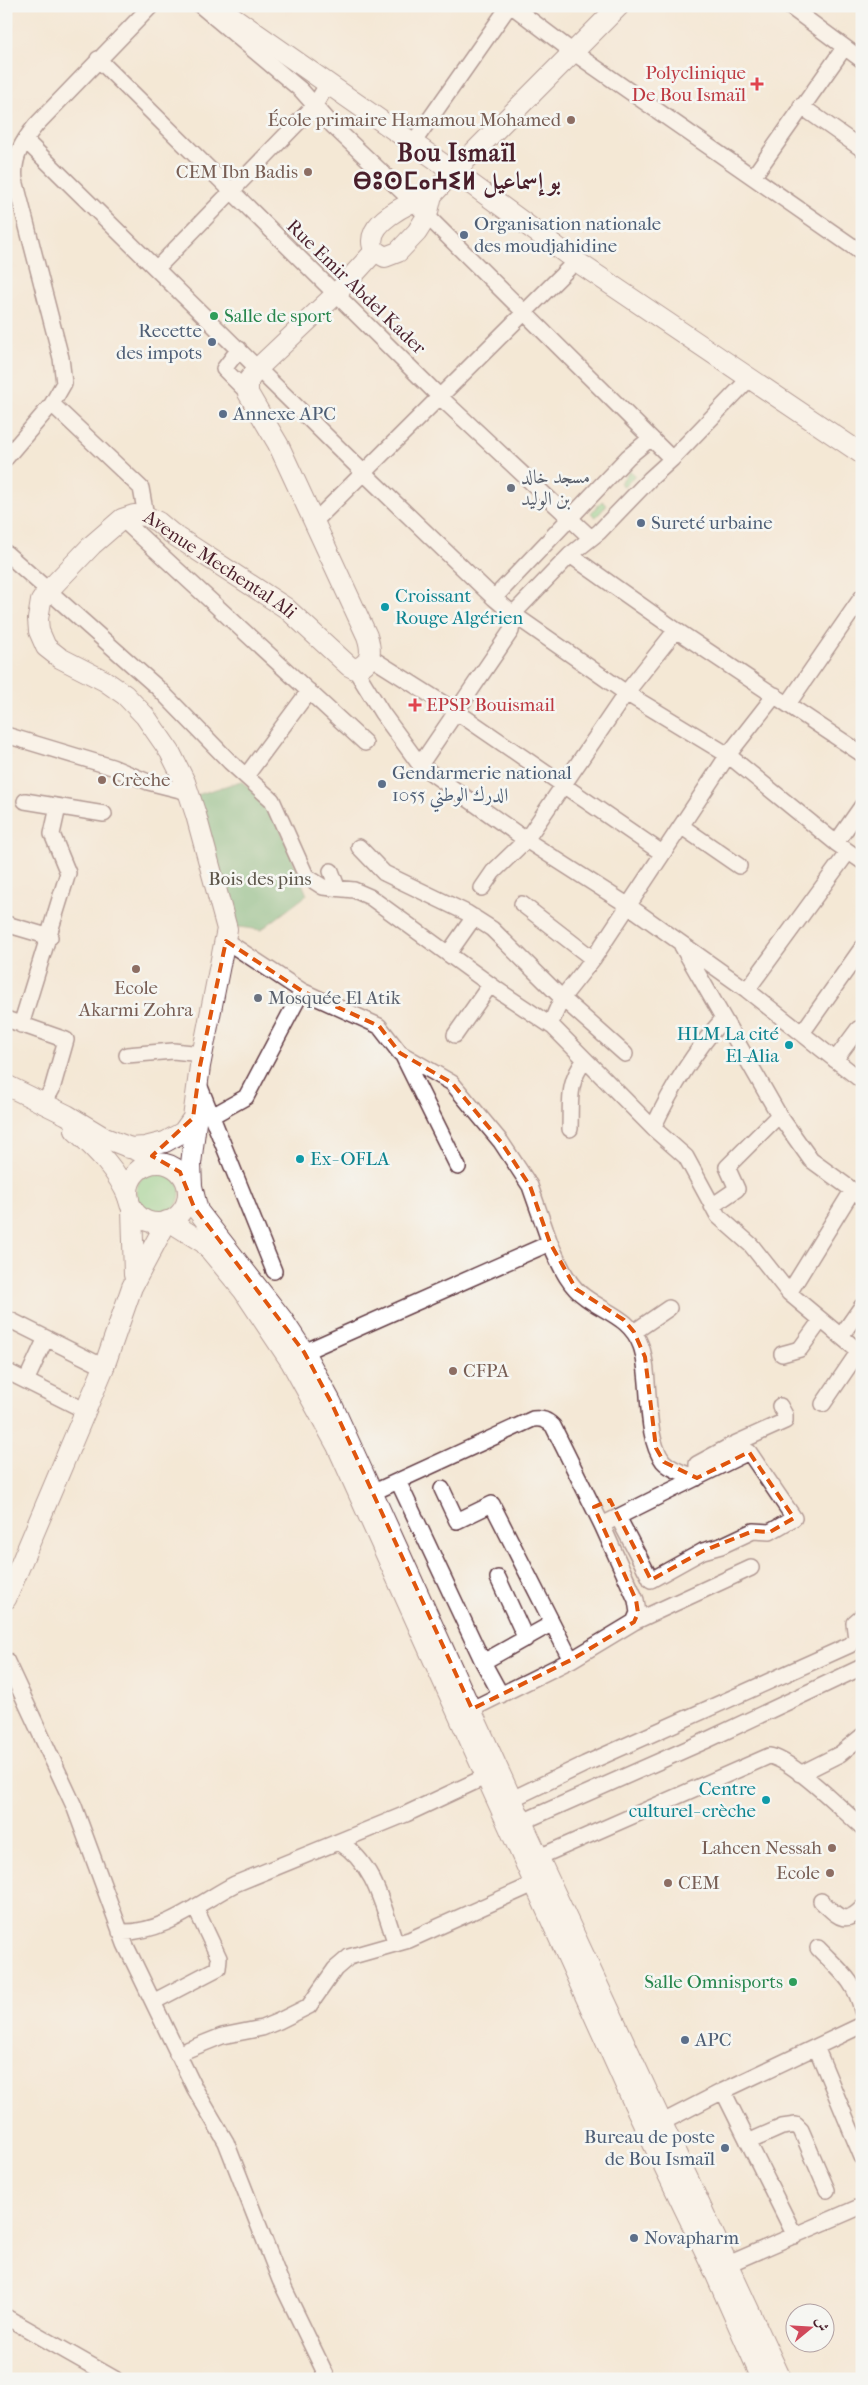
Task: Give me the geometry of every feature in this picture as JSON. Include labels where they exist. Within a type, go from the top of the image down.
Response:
[{"type":"main road","points":[[217,6],[413,143],[576,261],[749,380],[862,454]]},
{"type":"main road","points":[[432,195],[412,201],[396,211],[374,232],[372,240],[375,251],[385,256],[398,252],[417,232],[427,216],[432,195],[619,6]]},
{"type":"main road","points":[[362,663],[372,649],[368,636],[278,444],[248,393],[248,381],[258,368],[335,295],[375,251]]},
{"type":"main road","name":"Avenue Mechental Ali","points":[[197,1089],[202,1054],[226,941],[226,923],[188,792],[175,762],[161,739],[132,703],[105,682],[60,658],[46,647],[39,631],[38,619],[41,601],[47,592],[92,545],[122,519],[134,515],[146,516],[270,596],[286,608],[342,661],[362,663]]},
{"type":"main road","points":[[6,1085],[105,1138],[129,1148],[158,1156],[180,1172],[198,1211],[271,1303],[304,1352],[332,1402],[374,1492],[522,1822],[781,2379]]},
{"type":"main road","points":[[132,1287],[136,1264],[130,1182],[134,1174],[158,1156],[191,1122],[195,1112],[197,1089]]},
{"type":"main road","points":[[197,1089],[192,1186],[198,1211]]},
{"type":"main road","points":[[46,1105],[96,1149],[122,1183],[131,1204],[144,1220],[152,1222],[168,1221],[176,1217],[186,1204],[187,1187],[192,1164]]},
{"type":"main road","points":[[6,1599],[104,1367],[132,1287],[168,1221]]},
{"type":"main road","points":[[168,1221],[200,1240],[224,1266],[271,1330],[311,1396],[337,1446],[485,1777],[762,2379]]},
{"type":"street","points":[[6,458],[52,404],[64,383],[61,358],[14,169],[25,140],[36,125],[151,6]]},
{"type":"street","points":[[201,6],[301,90],[333,126],[412,201],[672,459]]},
{"type":"street","points":[[413,143],[510,6],[862,254]]},
{"type":"street","points":[[789,6],[862,60]]},
{"type":"street","points":[[753,177],[801,106],[844,48]]},
{"type":"street","name":"Rue Emir Abdel Kader","points":[[98,59],[335,295],[440,397],[591,538]]},
{"type":"street","points":[[156,268],[315,105],[328,83]]},
{"type":"street","points":[[801,106],[862,149]]},
{"type":"street","points":[[25,140],[494,598],[513,614],[626,694],[728,756],[842,848],[862,861]]},
{"type":"street","points":[[315,521],[576,261]]},
{"type":"street","points":[[239,349],[224,369],[248,393]]},
{"type":"street","points":[[420,765],[511,631],[513,614],[570,555],[591,538],[672,459],[749,380]]},
{"type":"street","points":[[52,404],[141,488],[146,516]]},
{"type":"street","points":[[494,598],[568,518],[628,457],[651,438]]},
{"type":"street","points":[[122,519],[365,743]]},
{"type":"street","points":[[6,553],[47,592],[158,688],[274,802],[306,876],[324,887],[337,887],[370,897],[490,985],[550,1025],[692,1165],[718,1216],[751,1245],[790,1293],[860,1353],[823,1404]]},
{"type":"street","points":[[570,555],[676,630],[862,754]]},
{"type":"street","points":[[788,704],[862,597]]},
{"type":"street","points":[[482,888],[492,872],[526,840],[626,694],[676,630]]},
{"type":"street","points":[[362,663],[457,712],[563,787],[662,853]]},
{"type":"street","points":[[362,663],[382,713],[420,765],[526,840],[628,906],[748,990],[862,1081]]},
{"type":"street","points":[[246,776],[308,691]]},
{"type":"street","points":[[550,1025],[562,998],[593,959],[728,756],[775,695]]},
{"type":"street","points":[[6,735],[112,767],[148,782],[188,792]]},
{"type":"street","points":[[25,801],[104,814]]},
{"type":"street","points":[[748,990],[842,848],[862,806]]},
{"type":"street","points":[[21,1025],[50,937],[68,873],[52,834],[58,807]]},
{"type":"street","points":[[681,826],[739,866]]},
{"type":"street","points":[[359,847],[384,873],[474,917],[492,929],[562,998],[626,1054]]},
{"type":"street","points":[[331,871],[337,887]]},
{"type":"street","points":[[522,904],[593,959]]},
{"type":"street","points":[[448,954],[474,917]]},
{"type":"street","points":[[6,924],[50,937]]},
{"type":"street","points":[[226,941],[302,991],[379,1026],[402,1054],[458,1167]]},
{"type":"street","points":[[680,943],[779,1115],[811,1160],[857,1194],[790,1293]]},
{"type":"street","points":[[802,1033],[862,948]]},
{"type":"street","points":[[456,1034],[490,985]]},
{"type":"street","points":[[212,1116],[246,1097],[302,991]]},
{"type":"street","points":[[6,1019],[66,1040],[46,1105]]},
{"type":"street","points":[[653,1128],[671,1089],[695,1052],[723,1019]]},
{"type":"street","points":[[835,1060],[858,1029]]},
{"type":"street","points":[[127,1055],[173,1051],[202,1054]]},
{"type":"street","points":[[402,1054],[452,1083],[495,1134],[530,1186],[550,1243],[564,1272],[576,1289],[585,1297],[624,1320],[634,1332],[645,1357],[646,1394],[656,1448],[664,1462],[676,1470],[697,1478]]},
{"type":"street","points":[[570,1129],[571,1085],[575,1072],[585,1060]]},
{"type":"street","points":[[197,1089],[212,1116],[274,1271]]},
{"type":"street","points":[[712,1206],[737,1189],[727,1167],[779,1115]]},
{"type":"street","points":[[304,1352],[550,1243]]},
{"type":"street","points":[[841,1336],[862,1306]]},
{"type":"street","points":[[634,1332],[669,1308]]},
{"type":"street","points":[[6,1318],[104,1367]]},
{"type":"street","points":[[782,1354],[800,1349],[822,1320]]},
{"type":"street","points":[[26,1381],[46,1338]]},
{"type":"street","points":[[6,1371],[86,1411]]},
{"type":"street","points":[[697,1478],[697,1464],[732,1445],[785,1421],[785,1415],[780,1406]]},
{"type":"street","points":[[374,1492],[533,1419],[548,1421],[553,1426],[602,1525],[638,1606],[638,1613],[634,1622]]},
{"type":"street","points":[[602,1525],[618,1517],[697,1478],[749,1452],[794,1518],[770,1532],[753,1531],[721,1546],[703,1551],[651,1580],[618,1517]]},
{"type":"street","points":[[398,1481],[484,1662],[502,1695]]},
{"type":"street","points":[[442,1489],[456,1521],[492,1504],[551,1624],[571,1660]]},
{"type":"street","points":[[472,1709],[571,1660],[634,1622],[751,1568]]},
{"type":"street","points":[[498,1578],[526,1638]]},
{"type":"street","points":[[512,1799],[585,1764],[850,1645],[856,1639],[854,1623],[862,1616]]},
{"type":"street","points":[[484,1662],[551,1624]]},
{"type":"street","points":[[6,1660],[74,1806],[120,1932],[195,2090],[226,2142],[280,2280],[328,2379]]},
{"type":"street","points":[[522,1822],[705,1741],[862,1667]]},
{"type":"street","points":[[800,1774],[840,1754],[862,1736]]},
{"type":"street","points":[[539,1857],[762,1757],[775,1757],[800,1774],[862,1827]]},
{"type":"street","points":[[120,1932],[148,1929],[195,1908],[235,1884],[339,1842],[485,1777]]},
{"type":"street","points":[[339,1842],[356,1854],[369,1870],[396,1944]]},
{"type":"street","points":[[177,2054],[222,2036],[262,2028],[279,2021],[309,2006],[335,1969],[349,1957],[367,1950],[396,1944],[534,1884]]},
{"type":"street","points":[[821,1901],[839,1917],[845,1919],[851,1918],[862,1908]]},
{"type":"street","points":[[153,2002],[218,1968],[218,1958],[195,1908]]},
{"type":"street","points":[[818,1948],[853,1984],[858,1994],[862,2011]]},
{"type":"street","points":[[661,2123],[723,2091],[862,2025]]},
{"type":"street","points":[[816,2047],[862,2157]]},
{"type":"street","points":[[723,2091],[795,2236]]},
{"type":"street","points":[[748,2142],[782,2126],[796,2126],[801,2130],[827,2190]]},
{"type":"street","points":[[726,2264],[862,2206]]},
{"type":"street","points":[[6,2317],[115,2379]]},
{"type":"highlighted area","points":[[226,941],[302,991],[379,1026],[400,1053],[452,1083],[501,1142],[530,1186],[550,1243],[576,1289],[624,1320],[634,1332],[645,1357],[656,1448],[664,1462],[697,1478],[749,1452],[794,1518],[770,1532],[753,1531],[703,1551],[651,1580],[610,1500],[594,1507],[636,1600],[638,1613],[634,1622],[571,1660],[472,1709],[331,1402],[304,1352],[194,1207],[180,1172],[152,1156],[193,1118],[200,1066]]},
{"type":"green space","points":[[630,471],[635,475],[624,487],[620,483]]},
{"type":"green space","points":[[602,501],[607,505],[596,517],[591,513]]},
{"type":"green space","name":"Bois des pins","points":[[241,781],[271,806],[307,895],[261,930],[231,926],[197,795]]},
{"type":"green space","points":[[154,1171],[162,1171],[174,1177],[180,1193],[174,1209],[162,1215],[154,1215],[142,1209],[136,1197],[136,1189],[142,1177]]},
{"type":"place","name":"Polyclinique De Bou Ismaïl","points":[[757,84]]},
{"type":"place","name":"École primaire Hamamou Mohamed","points":[[571,120]]},
{"type":"place","name":"CEM Ibn Badis","points":[[308,172]]},
{"type":"place","name":"Organisation nationale des moudjahidine","points":[[464,235]]},
{"type":"place","name":"Salle de sport","points":[[214,316]]},
{"type":"place","name":"Recette des impots","points":[[212,342]]},
{"type":"place","name":"Annexe APC","points":[[223,414]]},
{"type":"place","name":"مسجد خالد بن الوليد","points":[[511,488]]},
{"type":"place","name":"Sureté urbaine","points":[[641,523]]},
{"type":"place","name":"Croissant Rouge Algérien","points":[[385,607]]},
{"type":"place","name":"EPSP Bouismail","points":[[415,705]]},
{"type":"place","name":"Crèche","points":[[102,780]]},
{"type":"place","name":"Gendarmerie national 1055 الدرك الوطني","points":[[382,784]]},
{"type":"place","name":"Ecole Akarmi Zohra","points":[[136,969]]},
{"type":"place","name":"Mosquée El Atik","points":[[258,998]]},
{"type":"place","name":"HLM La cité El-Alia","points":[[789,1045]]},
{"type":"place","name":"Ex- OFLA","points":[[300,1159]]},
{"type":"place","name":"CFPA","points":[[453,1371]]},
{"type":"place","name":"Centre culturel- crèche","points":[[766,1800]]},
{"type":"place","name":"Lahcen Nessah","points":[[832,1848]]},
{"type":"place","name":"Ecole","points":[[830,1873]]},
{"type":"place","name":"CEM","points":[[668,1883]]},
{"type":"place","name":"Salle Omnisports","points":[[793,1982]]},
{"type":"place","name":"APC","points":[[685,2040]]},
{"type":"place","name":"Bureau de poste de Bou Ismaïl","points":[[725,2148]]},
{"type":"place","name":"Novapharm","points":[[634,2238]]},
{"type":"district","name":"Bou Ismaïl ⴱⵓⵙⵎⴰⵄⵉⵍ بو إسماعيل","points":[[457,167]]}]
